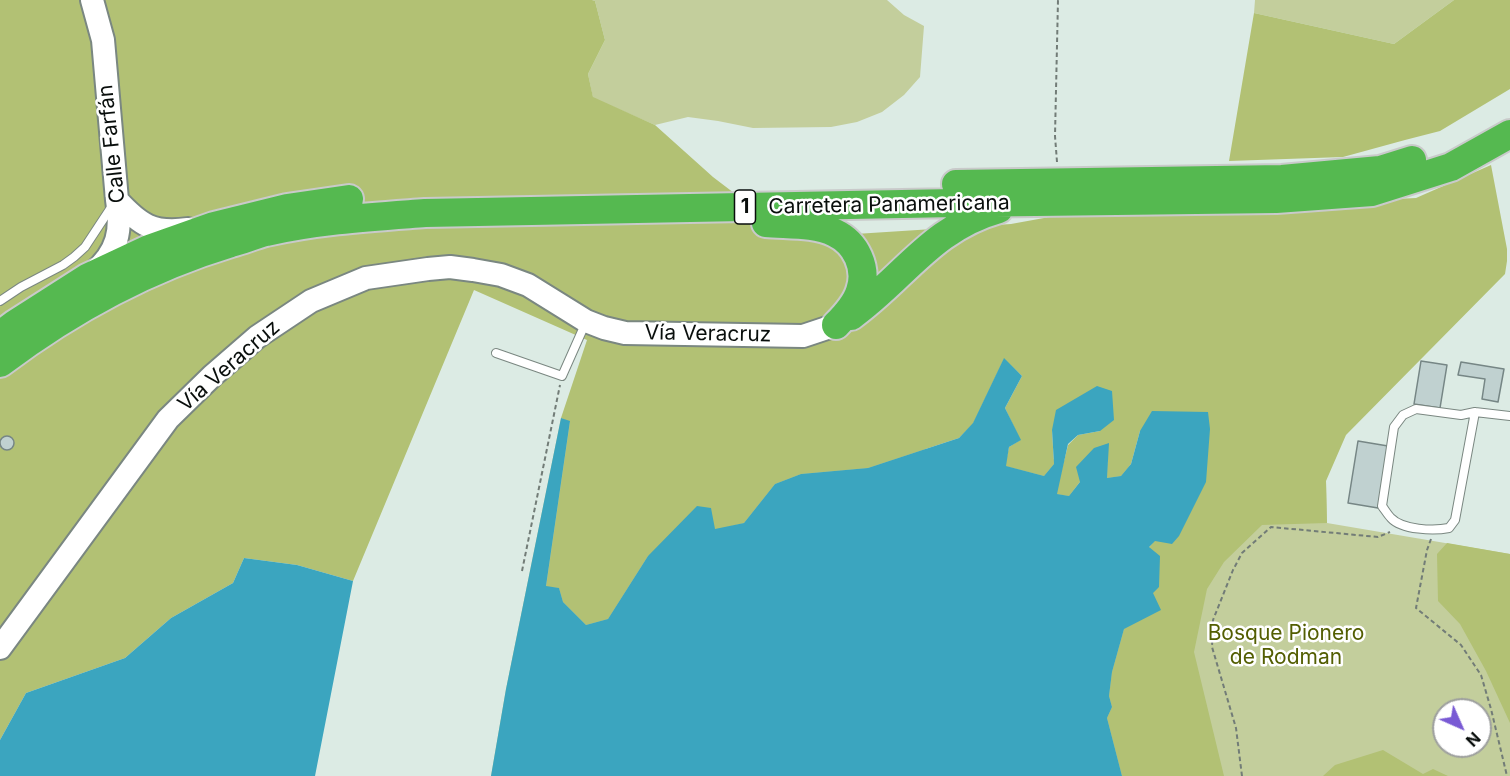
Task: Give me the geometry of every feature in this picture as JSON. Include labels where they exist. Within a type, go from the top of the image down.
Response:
[{"type":"highway","name":"Carretera Panamericana","points":[[0,335],[87,278],[149,249],[214,225],[287,208],[351,198],[447,193],[1282,178],[1380,170],[1450,148],[1510,112]]},
{"type":"highway","name":"Carretera Panamericana","points":[[0,363],[58,322],[102,297],[207,250],[266,233],[357,218],[426,213],[570,210],[1276,200],[1372,192],[1452,167],[1510,135]]},
{"type":"highway","points":[[836,324],[867,304],[926,249],[949,231],[988,212],[1021,204]]},
{"type":"highway","points":[[570,210],[816,227],[834,232],[849,242],[857,253],[863,274],[861,290],[848,312],[836,324]]},
{"type":"street","name":"Calle Farfán","points":[[87,278],[112,252],[118,235],[120,217],[103,40],[92,0]]},
{"type":"street","points":[[117,200],[128,213],[139,221],[160,230],[184,230],[214,225]]},
{"type":"street","name":"Vía Veracruz","points":[[0,648],[168,419],[212,376],[257,337],[311,301],[366,278],[450,267],[501,275],[528,285],[586,321],[625,333],[803,336],[836,324]]},
{"type":"lane","points":[[0,302],[21,287],[63,265],[85,248],[117,200]]},
{"type":"lane","points":[[496,353],[562,376],[586,321]]},
{"type":"lane","points":[[1475,412],[1455,520],[1449,528],[1435,530],[1405,526],[1392,520],[1382,506],[1394,427],[1403,415],[1416,409],[1461,415],[1475,412],[1510,416]]},
{"type":"path","points":[[1058,0],[1055,136],[1058,182]]},
{"type":"path","points":[[522,570],[562,376]]},
{"type":"path","points":[[1242,776],[1236,728],[1212,647],[1213,620],[1242,553],[1271,527],[1378,537],[1405,526]]},
{"type":"path","points":[[1435,530],[1427,550],[1416,608],[1461,645],[1481,675],[1507,776]]},
{"type":"green space","points":[[0,0],[592,0],[595,1],[605,40],[588,74],[593,97],[655,125],[713,177],[793,238],[1011,224],[1055,216],[1416,198],[1491,165],[1507,249],[1505,274],[1346,435],[1326,481],[1327,523],[1262,525],[1224,562],[1207,589],[1194,652],[1224,776],[1122,776],[1107,718],[1112,707],[1109,696],[1112,672],[1124,629],[1153,593],[1149,548],[1155,540],[1140,431],[1131,464],[1121,476],[1107,478],[1108,444],[1069,496],[1056,494],[1068,445],[1078,435],[1100,431],[1052,430],[1054,464],[1044,476],[1005,466],[1009,447],[1020,440],[1005,408],[1022,376],[1004,359],[973,424],[959,438],[868,468],[801,474],[775,484],[744,523],[715,530],[648,556],[608,619],[586,625],[563,602],[559,588],[546,587],[570,422],[561,418],[587,340],[474,290],[353,581],[297,565],[244,558],[233,583],[171,618],[125,658],[26,693],[0,740]]},
{"type":"green space","points":[[592,0],[887,0],[904,15],[924,26],[920,77],[904,95],[882,112],[857,122],[831,127],[753,128],[688,117],[655,125],[593,98],[588,74],[605,40],[595,1]]},
{"type":"green space","points":[[1255,0],[1454,0],[1394,44],[1254,13]]},
{"type":"green space","points":[[1454,0],[1510,0],[1510,89],[1440,131],[1343,157],[1229,161],[1254,13],[1394,44]]},
{"type":"green space","name":"Bosque Pionero de Rodman","points":[[561,418],[570,421],[1326,481],[1327,523],[1510,554],[1510,776],[491,776],[506,689]]},
{"type":"green space","points":[[1447,543],[1510,554],[1510,723],[1486,671],[1460,624],[1438,601],[1437,554]]},
{"type":"green space","points":[[1383,750],[1423,774],[1433,769],[1448,776],[1323,776],[1335,765]]},
{"type":"water","points":[[1004,358],[1022,376],[1005,408],[1021,440],[1009,447],[1006,466],[1044,476],[1054,464],[1052,430],[1056,410],[1097,386],[1112,391],[1114,420],[1100,431],[1078,435],[1068,444],[1057,494],[1069,496],[1080,482],[1076,467],[1094,448],[1109,443],[1107,478],[1121,476],[1131,464],[1140,431],[1152,411],[1208,412],[1210,429],[1206,482],[1179,536],[1172,544],[1155,541],[1149,547],[1160,556],[1159,587],[1153,593],[1161,610],[1124,629],[1112,672],[1109,696],[1112,707],[1107,718],[1122,776],[491,776],[506,689],[561,418],[570,421],[546,586],[559,588],[563,602],[586,625],[608,619],[648,556],[697,506],[711,508],[715,529],[744,523],[775,484],[801,474],[868,468],[959,438],[973,423]]},
{"type":"water","points":[[244,558],[297,565],[353,581],[315,776],[0,776],[0,740],[26,693],[125,658],[171,618],[233,583]]},
{"type":"building","points":[[1421,361],[1447,365],[1440,408],[1414,404]]},
{"type":"building","points":[[1461,362],[1504,369],[1498,402],[1482,399],[1485,379],[1458,375]]},
{"type":"building","points":[[4,436],[10,436],[14,443],[10,450],[4,450],[0,446],[0,440]]},
{"type":"building","points":[[1358,441],[1388,446],[1378,508],[1348,503]]}]
